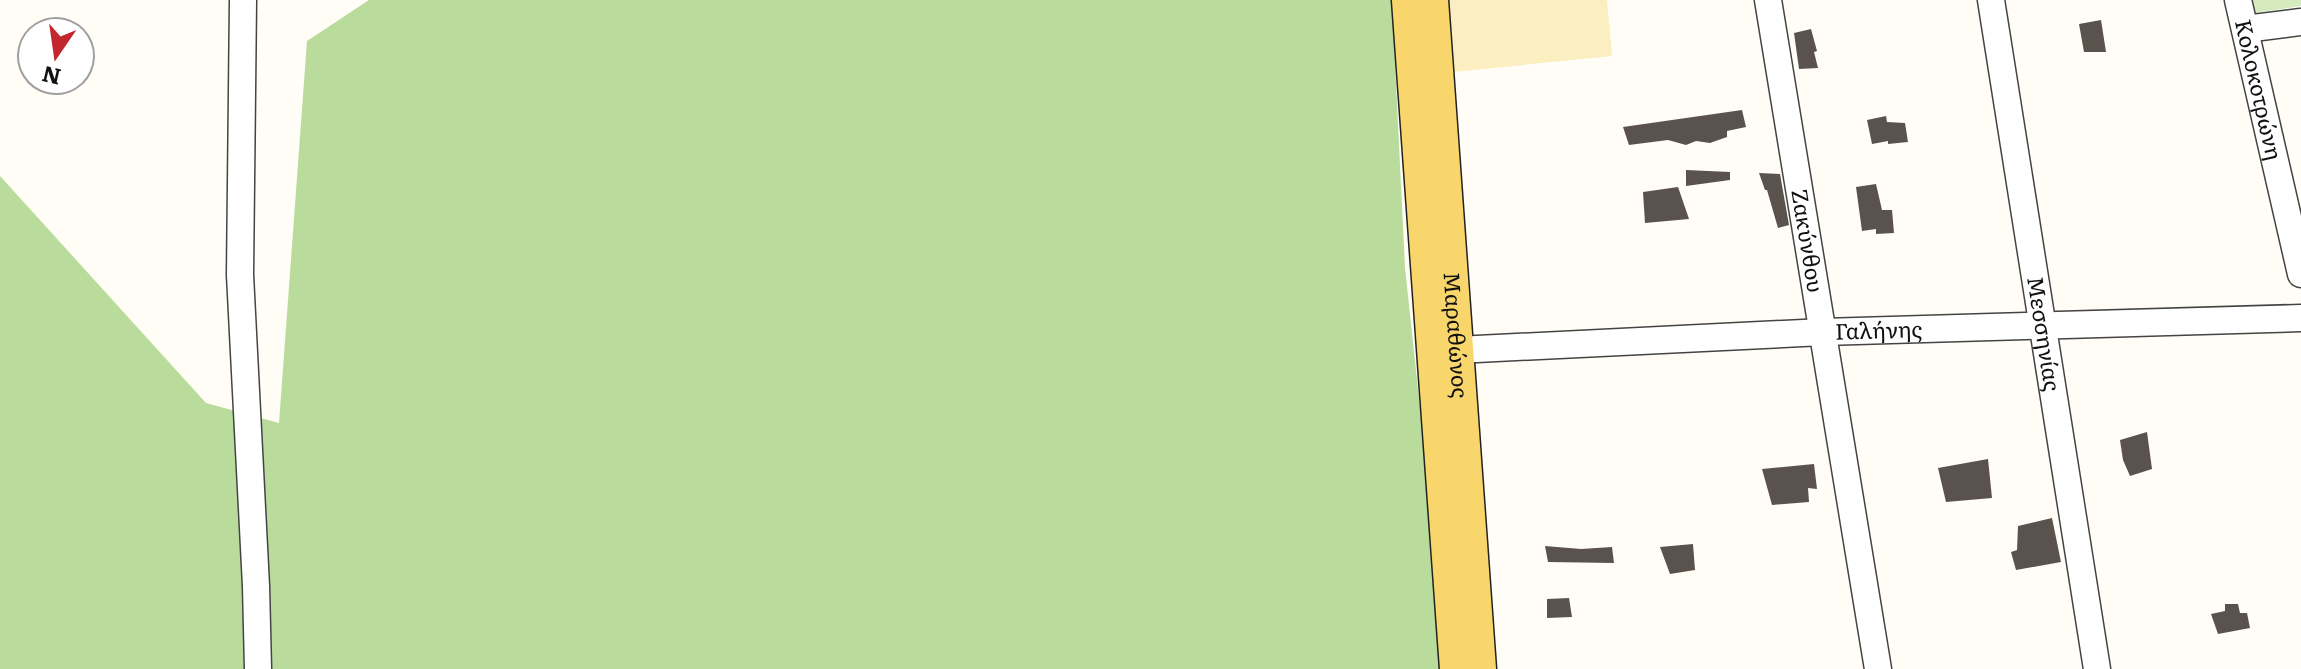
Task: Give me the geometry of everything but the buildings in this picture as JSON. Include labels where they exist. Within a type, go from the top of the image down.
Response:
[{"type":"main road","name":"Μαραθώνος","points":[[1408,0],[1456,669]]},
{"type":"main road","name":"Μαραθώνος","points":[[1432,0],[1480,669]]},
{"type":"street","points":[[243,0],[240,275],[258,669]]},
{"type":"street","name":"Ζακύνθου","points":[[1768,0],[1878,669]]},
{"type":"street","name":"Μεσσηνίας","points":[[1991,0],[2097,669]]},
{"type":"street","name":"Κολοκοτρώνη","points":[[2238,0],[2301,274]]},
{"type":"street","points":[[2245,29],[2301,22]]},
{"type":"street","name":"Γαλήνης","points":[[1457,350],[1823,332],[2301,318]]},
{"type":"green space","points":[[369,0],[1392,0],[1405,268],[1445,669],[0,669],[0,176],[206,403],[279,423],[307,41]]},
{"type":"green space","points":[[2250,0],[2301,0],[2301,6],[2253,13]]},
{"type":"sand","points":[[1449,0],[1607,0],[1612,56],[1453,72]]}]
